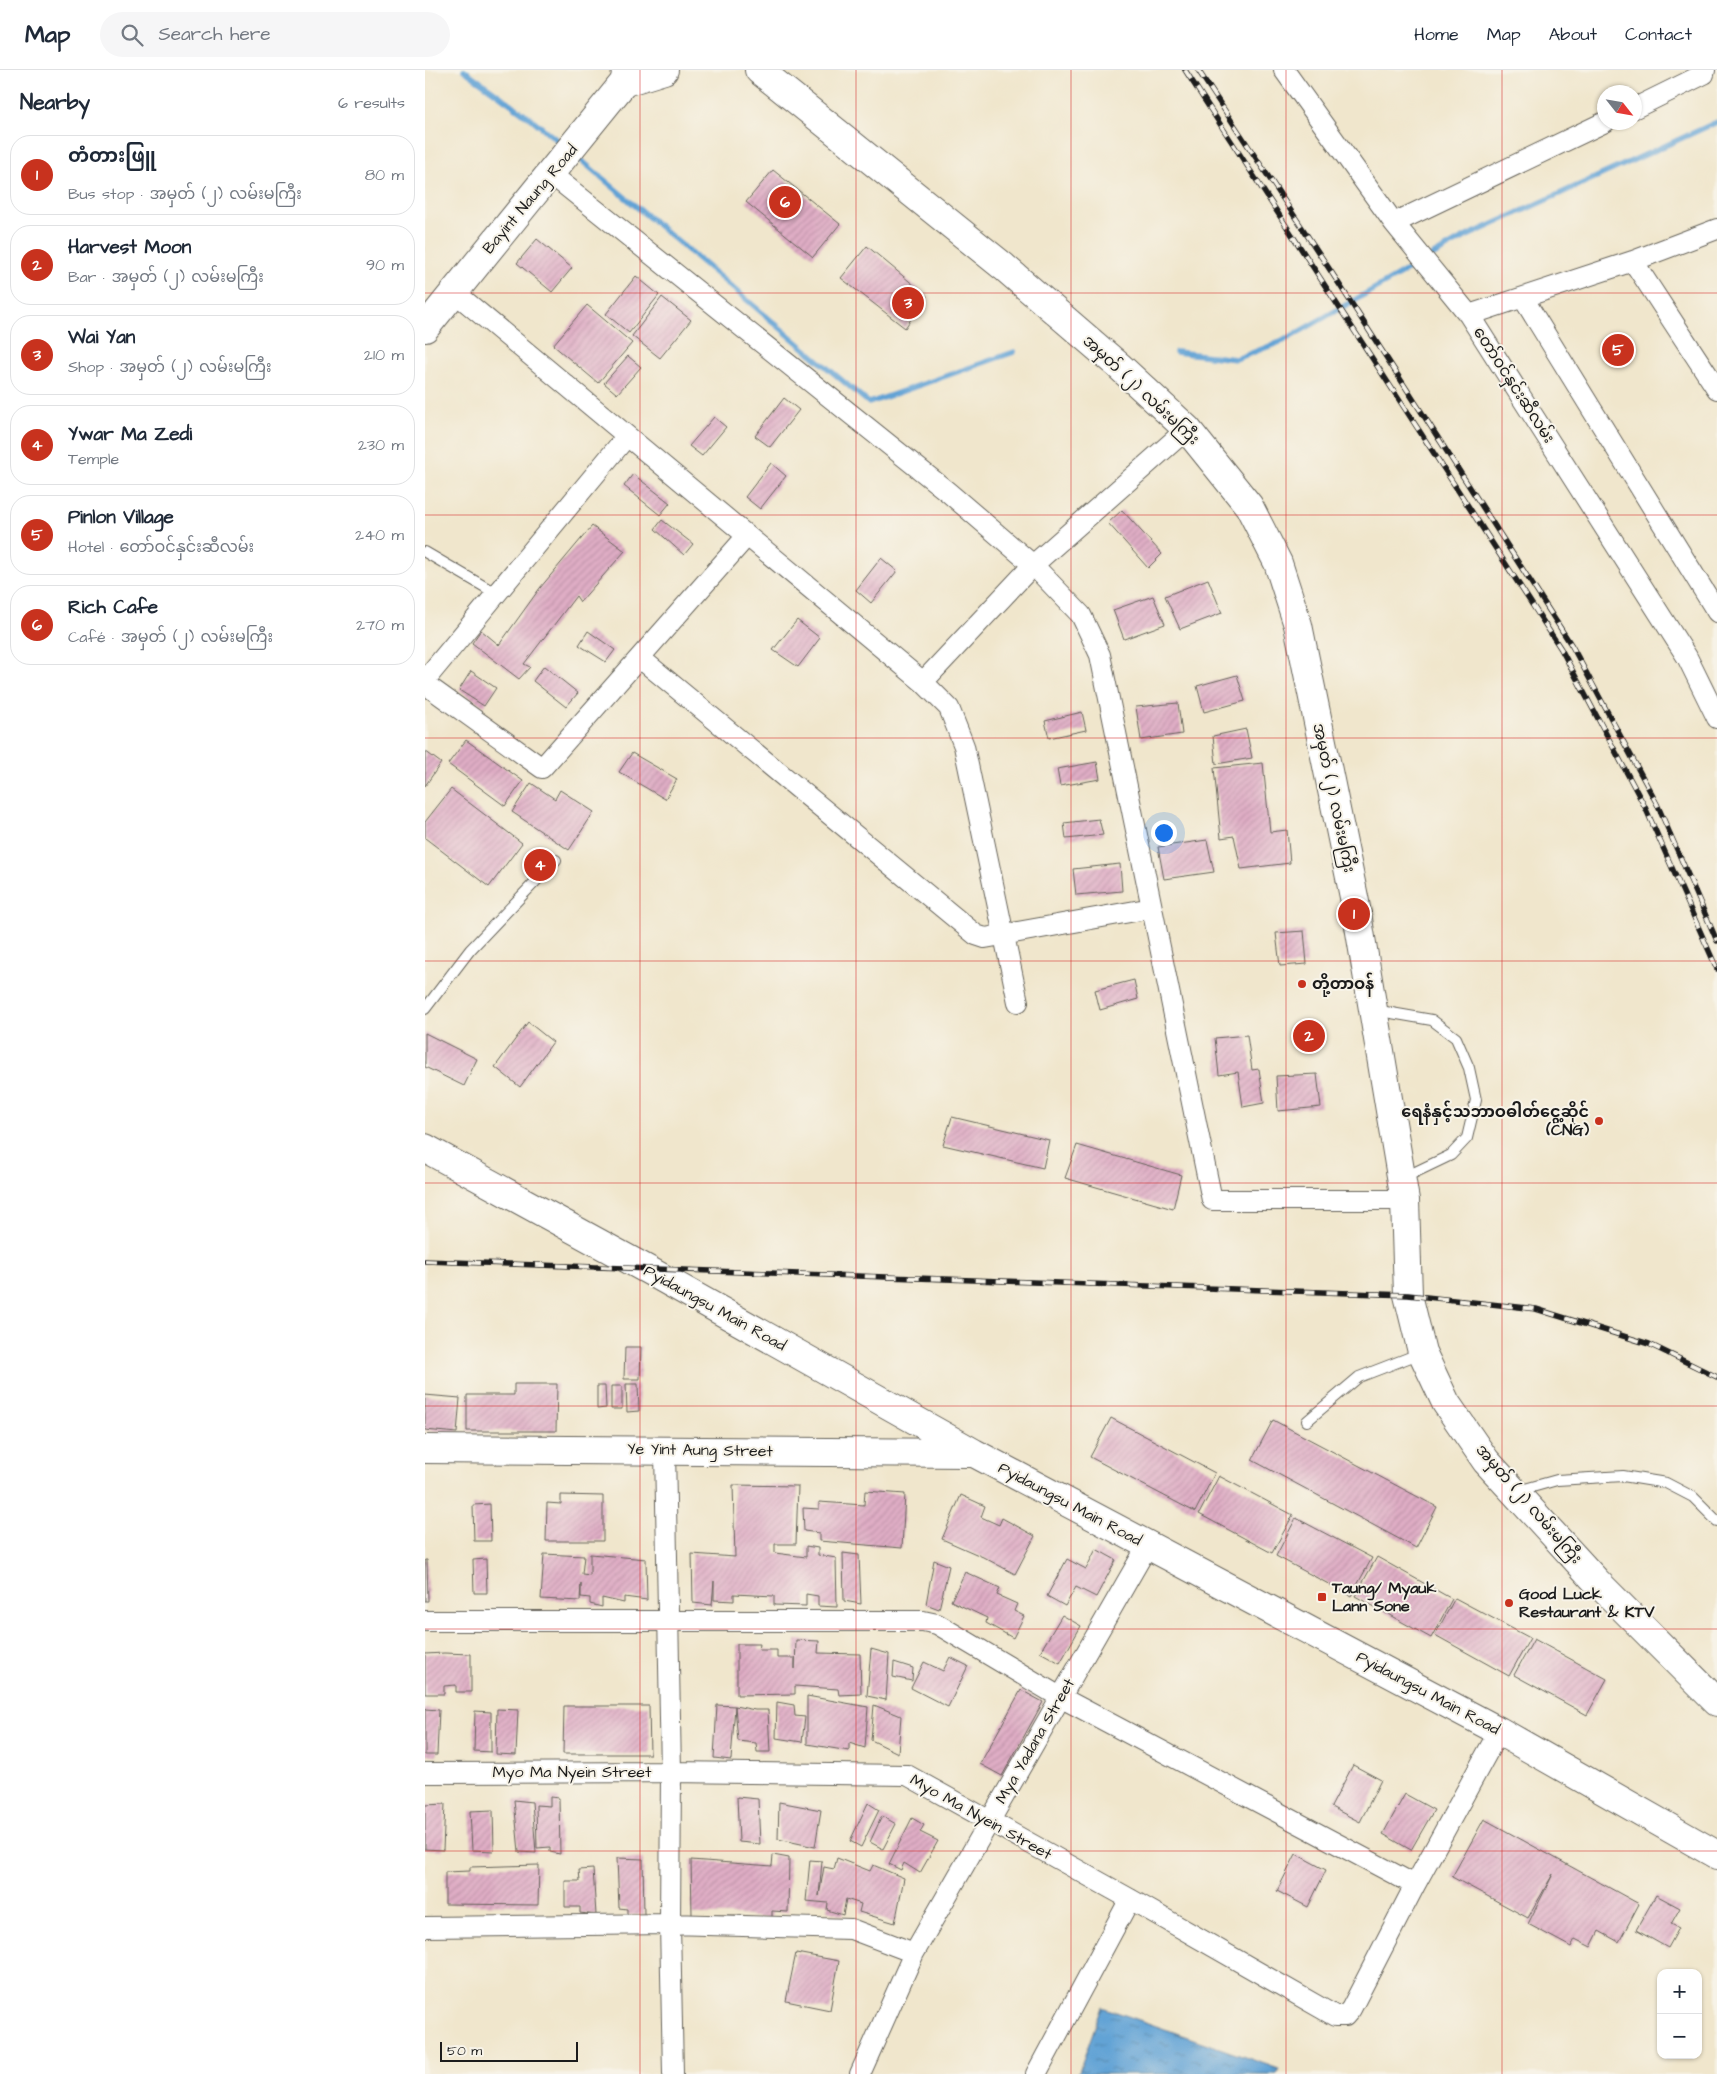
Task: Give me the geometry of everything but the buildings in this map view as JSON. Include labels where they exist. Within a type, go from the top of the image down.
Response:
[{"type":"main road","points":[[628,74],[664,70]]},
{"type":"main road","name":"အမှတ် (၂) လမ်းမကြီး","points":[[759,70],[1004,266],[1119,366],[1187,429],[1249,506],[1281,572],[1298,625],[1355,902],[1402,1190],[1408,1295],[1422,1352],[1446,1403],[1486,1460],[1596,1581],[1717,1702]]},
{"type":"main road","name":"Bayint Naung Road","points":[[425,327],[551,174],[628,74]]},
{"type":"main road","name":"Pyidaungsu Main Road","points":[[425,1148],[648,1270],[975,1454],[1499,1731],[1717,1855]]},
{"type":"main road","name":"Ye Yint Aung Street","points":[[425,1449],[975,1454]]},
{"type":"street","name":"တော်ဝင်နှင်းဆီလမ်း","points":[[1284,70],[1394,223],[1469,315],[1687,656],[1717,718]]},
{"type":"street","points":[[1642,105],[1704,74],[1705,70]]},
{"type":"street","points":[[1394,223],[1597,126]]},
{"type":"street","points":[[551,174],[948,492],[1033,565],[1081,615],[1100,655],[1212,1200],[1402,1190]]},
{"type":"street","points":[[1469,315],[1633,261],[1717,229]]},
{"type":"street","points":[[1633,261],[1717,389]]},
{"type":"street","points":[[453,291],[923,682],[949,708],[964,746],[1018,1002]]},
{"type":"street","points":[[1523,298],[1717,612]]},
{"type":"street","points":[[923,682],[1033,565],[1187,429]]},
{"type":"street","points":[[425,680],[627,436]]},
{"type":"street","points":[[425,684],[542,768],[747,536]]},
{"type":"street","points":[[641,658],[976,934],[985,938],[1152,908]]},
{"type":"street","points":[[665,1450],[671,1772],[670,1924],[673,2074]]},
{"type":"street","name":"Mya Yadana Street","points":[[861,2074],[914,1953],[1149,1545]]},
{"type":"street","points":[[425,1621],[923,1621],[937,1624],[1060,1697],[1415,1885],[1499,1731]]},
{"type":"street","name":"Myo Ma Nyein Street","points":[[425,1773],[671,1772],[907,1775],[1335,2016],[1345,2016],[1351,2009],[1415,1885]]},
{"type":"street","points":[[1036,2074],[1130,1899]]},
{"type":"street","points":[[425,1927],[670,1924],[851,1929],[914,1953]]},
{"type":"lane","points":[[425,552],[497,594]]},
{"type":"lane","points":[[425,1009],[470,950],[556,860]]},
{"type":"lane","points":[[1373,1010],[1432,1020],[1456,1038],[1469,1068],[1476,1100],[1467,1138],[1451,1155],[1402,1190]]},
{"type":"lane","points":[[1307,1421],[1359,1377],[1422,1352]]},
{"type":"lane","points":[[1515,1492],[1557,1480],[1623,1476],[1666,1483],[1693,1497],[1717,1521]]},
{"type":"water","points":[[1102,2007],[1279,2069],[1277,2074],[1078,2074]]},
{"type":"waterway","points":[[464,70],[533,120],[564,146]]},
{"type":"waterway","points":[[1176,352],[1236,359],[1283,341],[1465,237],[1717,122]]},
{"type":"waterway","points":[[575,155],[869,403],[1014,352]]},
{"type":"railway","points":[[1185,70],[1561,649],[1645,807],[1717,969]]},
{"type":"railway","points":[[1198,70],[1332,273],[1572,646],[1657,804],[1717,941]]},
{"type":"railway","points":[[425,1261],[1408,1295],[1536,1309],[1649,1344],[1717,1377]]},
{"type":"place","name":"Rich Cafe","points":[[785,202]]},
{"type":"place","name":"Wai Yan","points":[[908,303]]},
{"type":"place","name":"Pinlon Village","points":[[1618,350]]},
{"type":"place","name":"Ywar Ma Zedi","points":[[540,865]]},
{"type":"place","name":"တံတားဖြူ","points":[[1354,914]]},
{"type":"place","name":"တို့တာဝန်","points":[[1302,984]]},
{"type":"place","name":"Harvest Moon","points":[[1309,1036]]},
{"type":"place","name":"ရေနံနှင့်သဘာဝဓါတ်ငွေ့ဆိုင် (CNG)","points":[[1599,1121]]},
{"type":"place","name":"Taung/ Myauk Lann Sone","points":[[1322,1597]]},
{"type":"place","name":"Good Luck Restaurant & KTV","points":[[1509,1603]]}]
